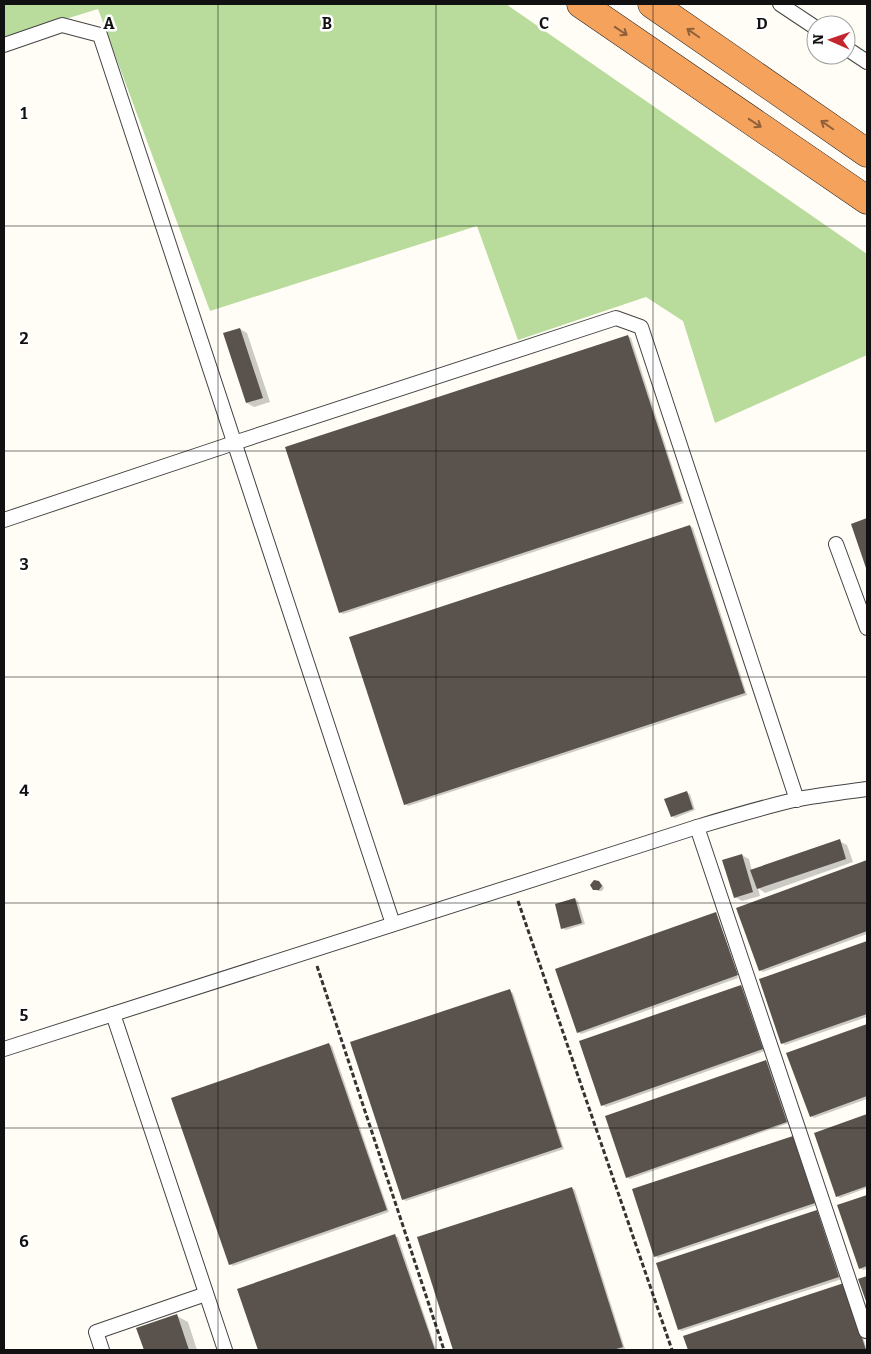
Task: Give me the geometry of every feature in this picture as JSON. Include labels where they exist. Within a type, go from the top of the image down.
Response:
[{"type":"highway","points":[[581,4],[867,200]]},
{"type":"highway","points":[[652,4],[867,152]]},
{"type":"lane","points":[[780,4],[806,21]]},
{"type":"lane","points":[[4,45],[62,25],[100,35],[393,924]]},
{"type":"lane","points":[[856,55],[867,62]]},
{"type":"lane","points":[[4,520],[616,318],[642,327],[797,800]]},
{"type":"lane","points":[[836,544],[866,619]]},
{"type":"lane","points":[[4,1049],[696,827],[797,800],[867,789]]},
{"type":"lane","points":[[696,827],[866,1331]]},
{"type":"lane","points":[[113,1014],[225,1350]]},
{"type":"lane","points":[[102,1350],[96,1332],[206,1294]]},
{"type":"path","points":[[513,886],[672,1350]]},
{"type":"path","points":[[311,950],[444,1350]]},
{"type":"green space","points":[[4,4],[506,4],[867,254],[867,355],[715,423],[683,321],[646,297],[518,340],[477,226],[210,311],[98,9],[4,38]]},
{"type":"building","points":[[240,328],[263,398],[246,403],[223,333]]},
{"type":"building","points":[[628,335],[682,501],[339,613],[285,447]]},
{"type":"building","points":[[867,518],[867,571],[851,524]]},
{"type":"building","points":[[690,525],[745,693],[404,805],[349,637]]},
{"type":"building","points":[[687,791],[693,809],[671,817],[664,799]]},
{"type":"building","points":[[840,839],[846,859],[757,889],[750,870]]},
{"type":"building","points":[[742,854],[753,892],[734,898],[722,860]]},
{"type":"building","points":[[867,860],[867,931],[759,971],[736,908]]},
{"type":"building","points":[[594,880],[599,881],[602,886],[599,890],[593,890],[590,885]]},
{"type":"building","points":[[575,898],[582,923],[561,929],[555,904]]},
{"type":"building","points":[[716,912],[738,975],[577,1033],[555,969]]},
{"type":"building","points":[[867,941],[867,1014],[781,1044],[759,979]]},
{"type":"building","points":[[741,985],[763,1049],[601,1106],[579,1041]]},
{"type":"building","points":[[510,989],[562,1147],[402,1200],[350,1042]]},
{"type":"building","points":[[867,1024],[867,1096],[810,1117],[786,1053]]},
{"type":"building","points":[[329,1043],[387,1210],[229,1265],[171,1098]]},
{"type":"building","points":[[766,1060],[787,1122],[626,1178],[605,1116]]},
{"type":"building","points":[[867,1114],[867,1186],[836,1197],[814,1133]]},
{"type":"building","points":[[793,1136],[815,1203],[654,1257],[632,1189]]},
{"type":"building","points":[[572,1187],[623,1347],[613,1350],[453,1350],[417,1237]]},
{"type":"building","points":[[867,1195],[867,1266],[859,1269],[837,1205]]},
{"type":"building","points":[[817,1210],[839,1277],[678,1330],[656,1263]]},
{"type":"building","points":[[395,1234],[435,1350],[258,1350],[237,1289]]},
{"type":"building","points":[[867,1276],[867,1304],[858,1279]]},
{"type":"building","points":[[844,1283],[866,1350],[688,1350],[683,1336]]},
{"type":"building","points":[[177,1314],[189,1350],[144,1350],[136,1328]]}]
